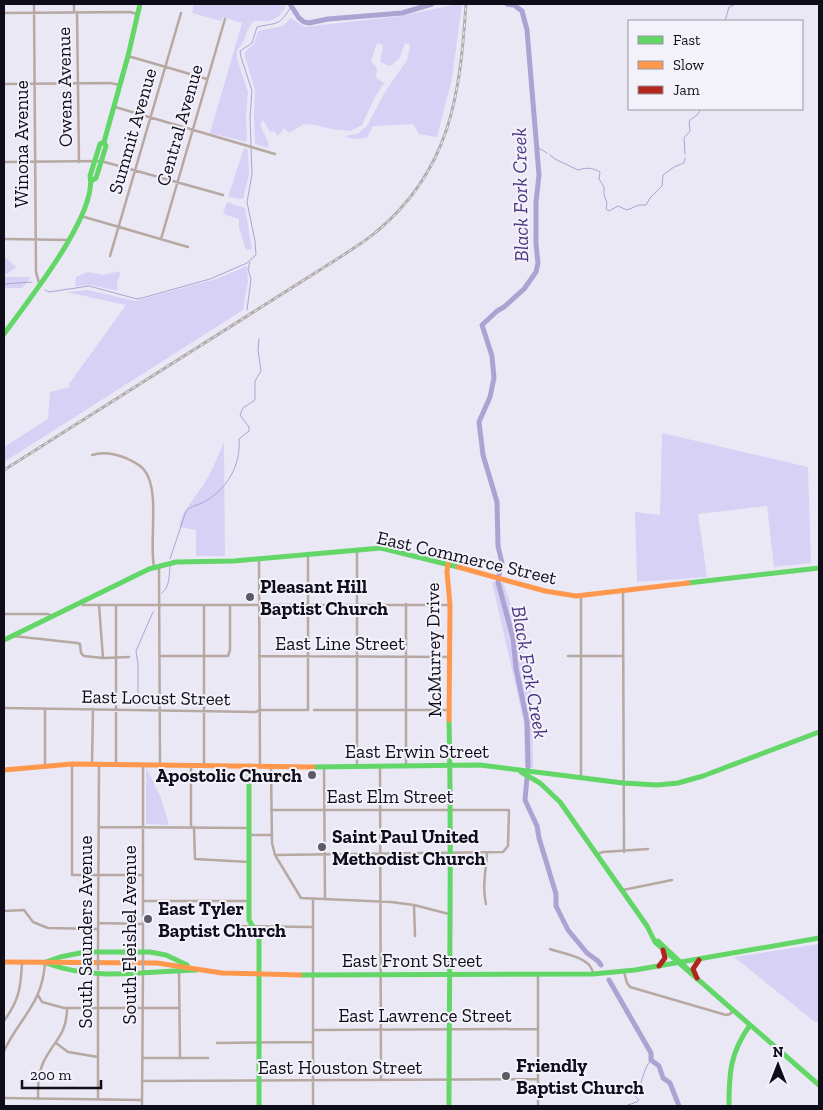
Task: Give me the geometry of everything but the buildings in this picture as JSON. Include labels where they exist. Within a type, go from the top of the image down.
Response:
[{"type":"main road","points":[[4,334],[70,240],[82,216],[92,181],[96,178],[106,146],[104,142],[128,56],[140,4]]},
{"type":"main road","points":[[92,181],[90,176],[94,162],[100,144],[104,142]]},
{"type":"main road","name":"East Commerce Street","points":[[4,640],[157,566],[176,562],[228,562],[308,553],[381,548],[549,592],[581,596],[819,568]]},
{"type":"main road","name":"McMurrey Drive","points":[[448,564],[451,766],[449,1106]]},
{"type":"main road","name":"East Erwin Street","points":[[4,770],[72,764],[271,767],[486,766],[623,783],[664,785],[691,780],[819,732]]},
{"type":"main road","points":[[249,766],[249,922],[259,937],[259,1106]]},
{"type":"main road","points":[[514,769],[525,773],[540,783],[560,802],[663,950],[819,1085]]},
{"type":"main road","points":[[540,783],[539,777],[543,773]]},
{"type":"main road","name":"East Front Street","points":[[4,962],[152,963],[189,966],[234,975],[259,976],[593,974],[624,972],[819,938]]},
{"type":"main road","points":[[655,939],[678,963],[697,978]]},
{"type":"main road","points":[[659,966],[665,958],[663,950]]},
{"type":"main road","points":[[45,962],[66,955],[162,954],[189,966]]},
{"type":"main road","points":[[700,959],[693,968],[693,972],[704,986]]},
{"type":"main road","points":[[45,962],[56,967],[78,972],[208,971]]},
{"type":"main road","points":[[730,1106],[730,1063],[741,1037],[750,1025]]},
{"type":"street","name":"Winona Avenue","points":[[34,4],[36,13],[36,272],[39,284]]},
{"type":"street","name":"Owens Avenue","points":[[74,4],[79,162]]},
{"type":"street","points":[[4,13],[130,12],[138,14]]},
{"type":"street","name":"Summit Avenue","points":[[110,256],[181,13]]},
{"type":"street","name":"Central Avenue","points":[[161,239],[224,19]]},
{"type":"street","points":[[128,56],[206,79]]},
{"type":"street","points":[[4,84],[120,85]]},
{"type":"street","points":[[113,107],[276,154]]},
{"type":"street","points":[[4,162],[101,161],[224,195]]},
{"type":"street","points":[[82,216],[188,247]]},
{"type":"street","points":[[4,239],[70,240]]},
{"type":"street","points":[[92,455],[104,453],[119,456],[138,465],[147,473],[152,500],[152,557],[157,566],[160,605],[160,765]]},
{"type":"street","points":[[357,549],[357,766]]},
{"type":"street","points":[[308,553],[309,656]]},
{"type":"street","points":[[259,559],[260,766]]},
{"type":"street","points":[[623,591],[624,852]]},
{"type":"street","points":[[581,596],[581,777]]},
{"type":"street","points":[[78,603],[83,605],[450,605]]},
{"type":"street","points":[[406,604],[406,766]]},
{"type":"street","points":[[99,605],[103,658]]},
{"type":"street","points":[[116,605],[116,764]]},
{"type":"street","points":[[204,605],[204,766]]},
{"type":"street","points":[[160,656],[228,656],[230,650],[230,605]]},
{"type":"street","points":[[4,614],[48,614],[52,616]]},
{"type":"street","points":[[11,636],[77,642],[80,644],[84,656],[103,658],[128,657]]},
{"type":"street","name":"East Line Street","points":[[260,656],[450,657]]},
{"type":"street","name":"East Locust Street","points":[[4,708],[256,712],[259,710],[308,710],[309,656]]},
{"type":"street","points":[[568,656],[623,656]]},
{"type":"street","points":[[45,709],[45,766]]},
{"type":"street","points":[[92,764],[93,709]]},
{"type":"street","points":[[314,710],[449,710]]},
{"type":"street","points":[[72,764],[72,875],[143,876]]},
{"type":"street","name":"South Saunders Avenue","points":[[98,1099],[99,764]]},
{"type":"street","name":"South Fleishel Avenue","points":[[142,1106],[143,764]]},
{"type":"street","points":[[191,766],[192,827],[195,859],[249,862]]},
{"type":"street","points":[[324,766],[325,899]]},
{"type":"street","points":[[380,766],[381,1080]]},
{"type":"street","points":[[271,767],[271,835],[276,855],[301,898],[381,901],[414,905],[449,914]]},
{"type":"street","name":"East Elm Street","points":[[271,810],[509,810],[508,841],[504,851],[486,853]]},
{"type":"street","points":[[99,827],[249,828]]},
{"type":"street","points":[[249,835],[271,835]]},
{"type":"street","points":[[596,855],[603,852],[648,850]]},
{"type":"street","points":[[276,855],[324,853],[486,853],[483,887],[486,904]]},
{"type":"street","points":[[621,891],[672,880]]},
{"type":"street","points":[[313,899],[313,1106]]},
{"type":"street","points":[[143,901],[249,901]]},
{"type":"street","points":[[414,905],[415,936]]},
{"type":"street","points":[[4,911],[24,910],[33,922],[51,929],[98,930]]},
{"type":"street","points":[[98,924],[143,924]]},
{"type":"street","points":[[235,926],[312,927]]},
{"type":"street","points":[[550,949],[586,962],[592,969],[593,974]]},
{"type":"street","points":[[4,1021],[19,996],[22,962]]},
{"type":"street","points":[[4,1051],[38,995],[45,962]]},
{"type":"street","points":[[178,971],[180,1058]]},
{"type":"street","points":[[624,972],[626,983],[631,987],[726,1014],[730,1014],[733,1011]]},
{"type":"street","points":[[538,974],[538,1106]]},
{"type":"street","points":[[38,995],[42,1002]]},
{"type":"street","points":[[33,1005],[42,1002],[66,1008],[179,1008]]},
{"type":"street","points":[[38,1099],[38,1080],[41,1068],[65,1026],[66,1008]]},
{"type":"street","name":"East Lawrence Street","points":[[313,1030],[538,1029]]},
{"type":"street","points":[[217,1043],[313,1042]]},
{"type":"street","points":[[56,1043],[68,1052],[98,1057]]},
{"type":"street","points":[[143,1058],[208,1058]]},
{"type":"street","name":"East Houston Street","points":[[142,1081],[538,1079]]},
{"type":"street","points":[[4,1098],[142,1100]]},
{"type":"shaded area","points":[[194,4],[284,4],[285,8],[275,19],[254,21],[237,50],[237,59],[248,92],[247,142],[210,133],[242,23],[223,17],[221,21],[192,13]]},
{"type":"shaded area","points":[[462,4],[452,79],[437,137],[419,134],[413,124],[373,126],[367,138],[353,139],[344,136],[357,134],[367,126],[385,92],[407,60],[410,45],[405,43],[399,59],[390,66],[380,62],[383,45],[377,43],[371,61],[377,68],[376,78],[384,83],[362,125],[350,131],[304,124],[289,133],[284,128],[278,136],[274,131],[270,132],[263,120],[260,124],[269,144],[268,148],[255,144],[255,90],[244,53],[254,44],[258,31],[283,26],[291,18],[304,27],[401,16]]},
{"type":"shaded area","points":[[244,148],[248,150],[249,174],[243,199],[228,197]]},
{"type":"shaded area","points":[[227,202],[245,208],[252,249],[246,250],[239,228],[239,219],[223,214]]},
{"type":"shaded area","points":[[4,256],[16,267],[4,276]]},
{"type":"shaded area","points":[[247,266],[248,281],[243,310],[4,462],[4,447],[48,419],[50,392],[70,387],[69,384],[126,305],[66,292],[88,290],[135,301],[216,279]]},
{"type":"shaded area","points":[[121,271],[117,283],[118,291],[92,285],[75,286],[76,277],[88,272],[103,275]]},
{"type":"shaded area","points":[[4,277],[31,277],[22,288],[4,288]]},
{"type":"shaded area","points":[[662,433],[808,467],[811,563],[774,567],[767,506],[698,514],[707,577],[637,582],[635,512],[660,515]]},
{"type":"shaded area","points":[[224,442],[225,556],[196,556],[196,530],[179,527],[186,509],[210,473]]},
{"type":"shaded area","points":[[492,582],[503,583],[516,618],[532,697],[533,768],[525,767],[524,723]]},
{"type":"shaded area","points":[[146,767],[161,798],[169,825],[146,824]]},
{"type":"shaded area","points":[[819,944],[819,1022],[815,1022],[734,957]]},
{"type":"waterway","name":"Black Fork Creek","points":[[290,4],[299,18],[309,23],[328,19],[402,13],[432,4]]},
{"type":"waterway","name":"Black Fork Creek","points":[[499,575],[502,563],[498,546],[497,502],[483,455],[479,422],[490,397],[494,378],[492,356],[482,325],[524,289],[536,272],[538,263],[536,202],[539,175],[527,30],[522,11],[514,5],[507,4]]},
{"type":"waterway","points":[[725,20],[729,7],[736,4]]},
{"type":"waterway","points":[[45,290],[49,292],[89,286],[137,299],[210,279],[247,263],[256,255],[247,202],[252,174],[250,117],[252,91],[240,51],[252,43],[257,27],[277,23],[291,7]]},
{"type":"waterway","points":[[685,154],[684,138],[690,131],[689,121],[700,110]]},
{"type":"waterway","points":[[537,147],[547,153]]},
{"type":"waterway","points":[[550,155],[578,170],[590,168],[600,172],[599,179],[604,187],[607,203],[606,209],[609,211],[618,206],[627,210],[639,205],[646,205],[662,186],[663,175],[684,163],[685,158]]},
{"type":"waterway","points":[[247,310],[251,279],[248,269],[250,262]]},
{"type":"waterway","points":[[4,284],[32,282]]},
{"type":"waterway","points":[[170,559],[186,511],[212,497],[226,483],[235,467],[238,458],[239,439],[249,431],[249,427],[240,415],[243,408],[255,400],[255,381],[261,371],[258,350],[259,339]]},
{"type":"waterway","points":[[162,593],[168,584],[170,566]]},
{"type":"waterway","name":"Black Fork Creek","points":[[498,582],[513,638],[516,668],[527,721],[528,767]]},
{"type":"waterway","points":[[138,706],[138,664],[136,651],[153,612]]},
{"type":"waterway","name":"Black Fork Creek","points":[[527,778],[525,800],[537,826],[556,894],[556,906],[568,930],[587,953],[601,965]]},
{"type":"waterway","name":"Black Fork Creek","points":[[609,980],[651,1053],[651,1060],[659,1066],[663,1078],[670,1083],[679,1106]]},
{"type":"waterway","points":[[625,1106],[639,1100],[635,1094],[651,1060]]},
{"type":"railway","points":[[4,470],[345,254],[372,235],[401,208],[421,183],[436,156],[447,128],[455,99],[460,69],[466,4]]},
{"type":"traffic: fast","points":[[91,181],[96,178],[106,146],[104,142],[128,56],[140,4]]},
{"type":"traffic: fast","points":[[4,334],[59,257],[72,234],[90,192],[90,176],[100,144],[104,142]]},
{"type":"traffic: fast","points":[[4,640],[149,569],[176,562],[234,561],[381,548],[458,567]]},
{"type":"traffic: fast","points":[[688,583],[819,568]]},
{"type":"traffic: fast","points":[[449,720],[449,1106]]},
{"type":"traffic: fast","points":[[313,767],[480,765],[623,783],[657,785],[678,783],[703,776],[819,732]]},
{"type":"traffic: fast","points":[[249,766],[249,920],[259,937],[259,1106]]},
{"type":"traffic: fast","points":[[521,772],[540,783],[560,802],[647,926],[655,942],[819,1085]]},
{"type":"traffic: fast","points":[[300,975],[593,974],[635,970],[819,938]]},
{"type":"traffic: fast","points":[[658,941],[694,975]]},
{"type":"traffic: fast","points":[[46,962],[85,952],[150,952],[166,955],[187,965]]},
{"type":"traffic: fast","points":[[46,963],[65,969],[103,974],[197,970]]},
{"type":"traffic: fast","points":[[729,1106],[729,1083],[732,1064],[738,1045],[750,1025]]},
{"type":"traffic: slow","points":[[448,564],[450,605],[449,720]]},
{"type":"traffic: slow","points":[[458,567],[545,591],[576,596],[688,583]]},
{"type":"traffic: slow","points":[[4,770],[72,764],[313,767]]},
{"type":"traffic: slow","points":[[4,962],[157,963],[222,973],[300,975]]},
{"type":"traffic: jam","points":[[659,966],[665,958],[663,950]]},
{"type":"traffic: jam","points":[[697,978],[693,969],[699,960]]},
{"type":"place","name":"Pleasant Hill Baptist Church","points":[[250,597]]},
{"type":"place","name":"Apostolic Church","points":[[312,775]]},
{"type":"place","name":"Saint Paul United Methodist Church","points":[[322,847]]},
{"type":"place","name":"East Tyler Baptist Church","points":[[148,919]]},
{"type":"place","name":"Friendly Baptist Church","points":[[506,1076]]}]
